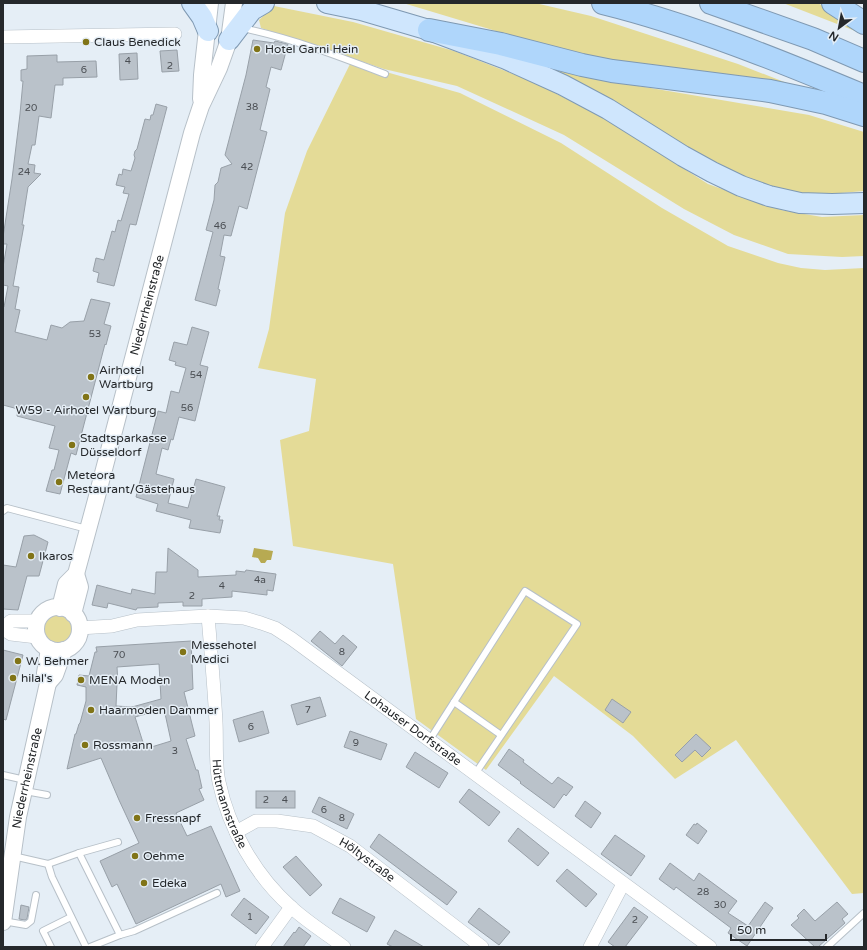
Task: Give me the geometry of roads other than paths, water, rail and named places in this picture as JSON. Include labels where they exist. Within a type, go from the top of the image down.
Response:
[{"type":"highway","points":[[603,3],[699,32],[771,58],[864,96]]},
{"type":"highway","points":[[711,3],[813,39],[864,60]]},
{"type":"highway","points":[[833,3],[864,24]]},
{"type":"highway","points":[[429,30],[501,44],[582,65],[612,71],[770,91],[826,103],[864,115]]},
{"type":"main road","points":[[192,3],[200,14],[208,31]]},
{"type":"main road","points":[[234,34],[252,10],[264,3]]},
{"type":"main road","points":[[327,3],[361,10],[429,30],[506,59],[563,85],[608,109],[683,156],[741,186],[769,196],[800,203],[864,203]]},
{"type":"street","name":"Niederrheinstraße","points":[[201,106],[202,75],[210,3]]},
{"type":"street","name":"Niederrheinstraße","points":[[3,922],[8,864],[48,683],[45,673],[57,650],[72,645],[78,637],[71,617],[80,588],[76,574],[192,133],[201,106],[234,34],[234,3]]},
{"type":"street","points":[[3,37],[175,34]]},
{"type":"street","points":[[57,650],[42,644],[37,637],[36,629],[38,621],[44,612],[49,610],[71,617]]},
{"type":"street","name":"Lohauser Dorfstraße","points":[[71,617],[112,626],[137,620],[208,616],[244,618],[275,628],[624,884],[704,945]]},
{"type":"street","name":"Hüttmannstraße","points":[[208,616],[213,669],[219,781],[236,832],[255,865],[272,887],[291,908],[339,946]]},
{"type":"street","points":[[37,637],[11,634],[3,628],[11,621],[38,621]]},
{"type":"street","name":"Höltystraße","points":[[236,832],[256,821],[277,821],[313,826],[350,846],[470,936],[482,947]]},
{"type":"street","points":[[590,947],[624,884]]},
{"type":"street","points":[[262,947],[291,908]]},
{"type":"lane","points":[[234,34],[288,40],[337,55],[385,74]]},
{"type":"lane","points":[[3,511],[7,508],[88,529]]},
{"type":"lane","points":[[429,741],[526,591],[577,624],[475,774]]},
{"type":"lane","points":[[454,702],[502,736]]},
{"type":"lane","points":[[3,775],[47,795]]},
{"type":"lane","points":[[8,864],[48,864],[118,842]]},
{"type":"lane","points":[[79,853],[120,935]]},
{"type":"lane","points":[[48,864],[52,877],[86,947]]},
{"type":"lane","points":[[90,947],[134,931],[217,893]]},
{"type":"lane","points":[[3,922],[26,925],[31,920],[36,895]]},
{"type":"lane","points":[[827,947],[864,913]]},
{"type":"lane","points":[[51,947],[42,931],[71,917]]},
{"type":"place","name":"Claus Benedick","points":[[86,42]]},
{"type":"place","name":"Hotel Garni Hein","points":[[257,49]]},
{"type":"place","name":"Airhotel Wartburg","points":[[91,377]]},
{"type":"place","name":"W59 - Airhotel Wartburg","points":[[86,397]]},
{"type":"place","name":"Stadtsparkasse Düsseldorf","points":[[72,445]]},
{"type":"place","name":"Meteora Restaurant/Gästehaus","points":[[59,482]]},
{"type":"place","name":"Ikaros","points":[[31,556]]},
{"type":"place","name":"Messehotel Medici","points":[[183,652]]},
{"type":"place","name":"W. Behmer","points":[[18,661]]},
{"type":"place","name":"hilal's","points":[[13,678]]},
{"type":"place","name":"MENA Moden","points":[[81,680]]},
{"type":"place","name":"Haarmoden Dammer","points":[[91,710]]},
{"type":"place","name":"Rossmann","points":[[85,745]]},
{"type":"place","name":"Fressnapf","points":[[137,818]]},
{"type":"place","name":"Oehme","points":[[135,856]]},
{"type":"place","name":"Edeka","points":[[144,883]]}]
